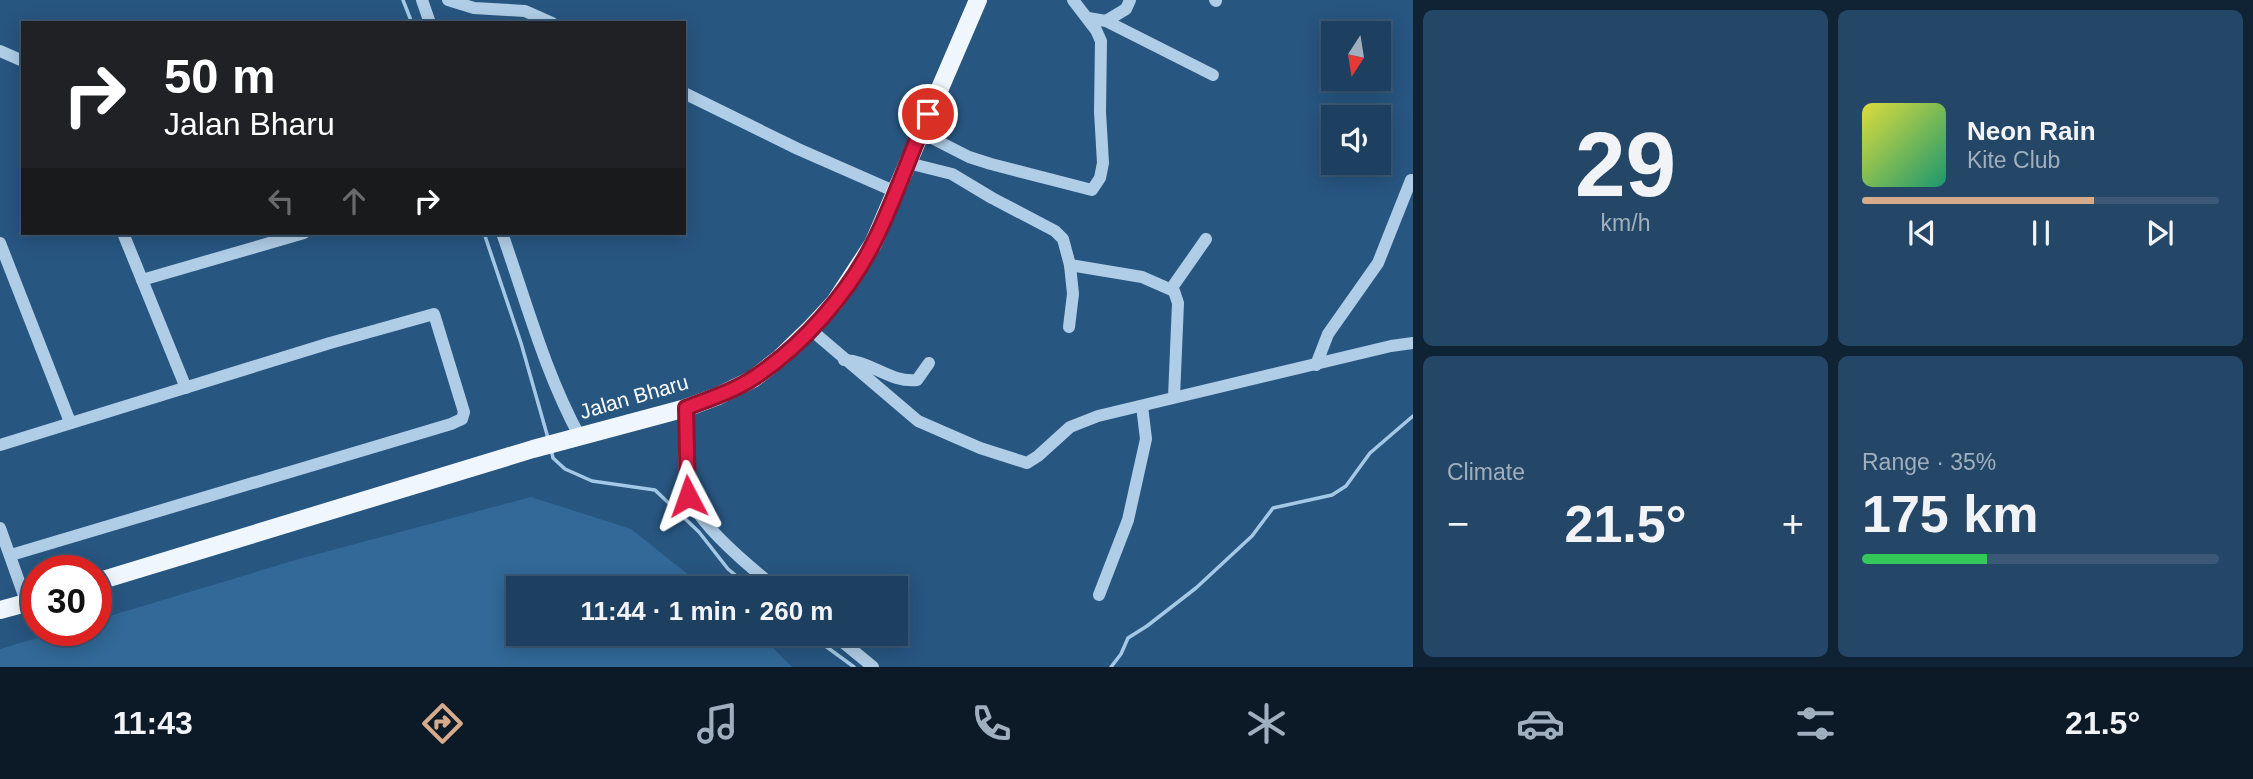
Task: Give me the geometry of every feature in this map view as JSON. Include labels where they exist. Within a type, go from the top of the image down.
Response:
[{"type":"main road","name":"Jalan Bharu","points":[[112,577],[533,449],[686,408],[753,379],[780,358],[835,302],[873,244],[978,0]]},
{"type":"main road","points":[[0,610],[21,605]]},
{"type":"street","points":[[422,0],[429,21]]},
{"type":"street","points":[[447,0],[474,8],[525,11],[548,21]]},
{"type":"street","points":[[920,132],[969,157],[1093,190],[1100,178],[1103,163],[1101,41],[1088,18],[1073,0]]},
{"type":"street","points":[[1106,21],[1126,9],[1130,0]]},
{"type":"street","points":[[1088,18],[1106,21],[1213,75]]},
{"type":"street","points":[[0,51],[21,60]]},
{"type":"street","points":[[686,94],[798,149],[896,192]]},
{"type":"street","points":[[908,163],[952,174],[1055,231],[1063,239],[1070,265],[1073,294],[1069,327]]},
{"type":"street","points":[[1316,365],[1328,334],[1378,263],[1411,180]]},
{"type":"street","points":[[124,235],[186,388]]},
{"type":"street","points":[[142,280],[297,235]]},
{"type":"street","points":[[503,235],[546,362],[563,406],[580,437]]},
{"type":"street","points":[[1171,289],[1206,239]]},
{"type":"street","points":[[0,243],[71,422]]},
{"type":"street","points":[[1070,265],[1142,277],[1174,291],[1178,303],[1174,397]]},
{"type":"street","points":[[0,445],[330,343],[434,314],[464,412],[462,419],[451,424],[11,555]]},
{"type":"street","points":[[810,329],[924,425],[1021,463],[1032,461],[1077,423],[1174,397],[1413,343]]},
{"type":"street","points":[[844,360],[858,362],[903,381],[917,380],[929,363]]},
{"type":"street","points":[[1099,595],[1128,520],[1146,439],[1142,406]]},
{"type":"street","points":[[686,408],[688,496],[701,517],[734,554],[761,576]]},
{"type":"street","points":[[0,528],[21,577]]},
{"type":"street","points":[[848,646],[873,667]]},
{"type":"shaded area","points":[[531,497],[631,529],[690,576],[506,576],[506,646],[771,646],[792,667],[0,667],[0,649],[21,643],[21,646],[112,646],[112,615],[299,559]]},
{"type":"waterway","points":[[403,0],[411,21]]},
{"type":"waterway","points":[[485,235],[521,343],[548,438]]},
{"type":"waterway","points":[[1111,667],[1128,638],[1196,588],[1252,536],[1273,508],[1332,495],[1346,486],[1370,453],[1413,416]]},
{"type":"waterway","points":[[551,449],[553,458],[565,469],[592,481],[655,490],[699,532],[736,576]]},
{"type":"waterway","points":[[825,646],[854,667]]},
{"type":"route","points":[[688,496],[686,408],[753,379],[780,358],[835,302],[873,244],[928,114]]}]
